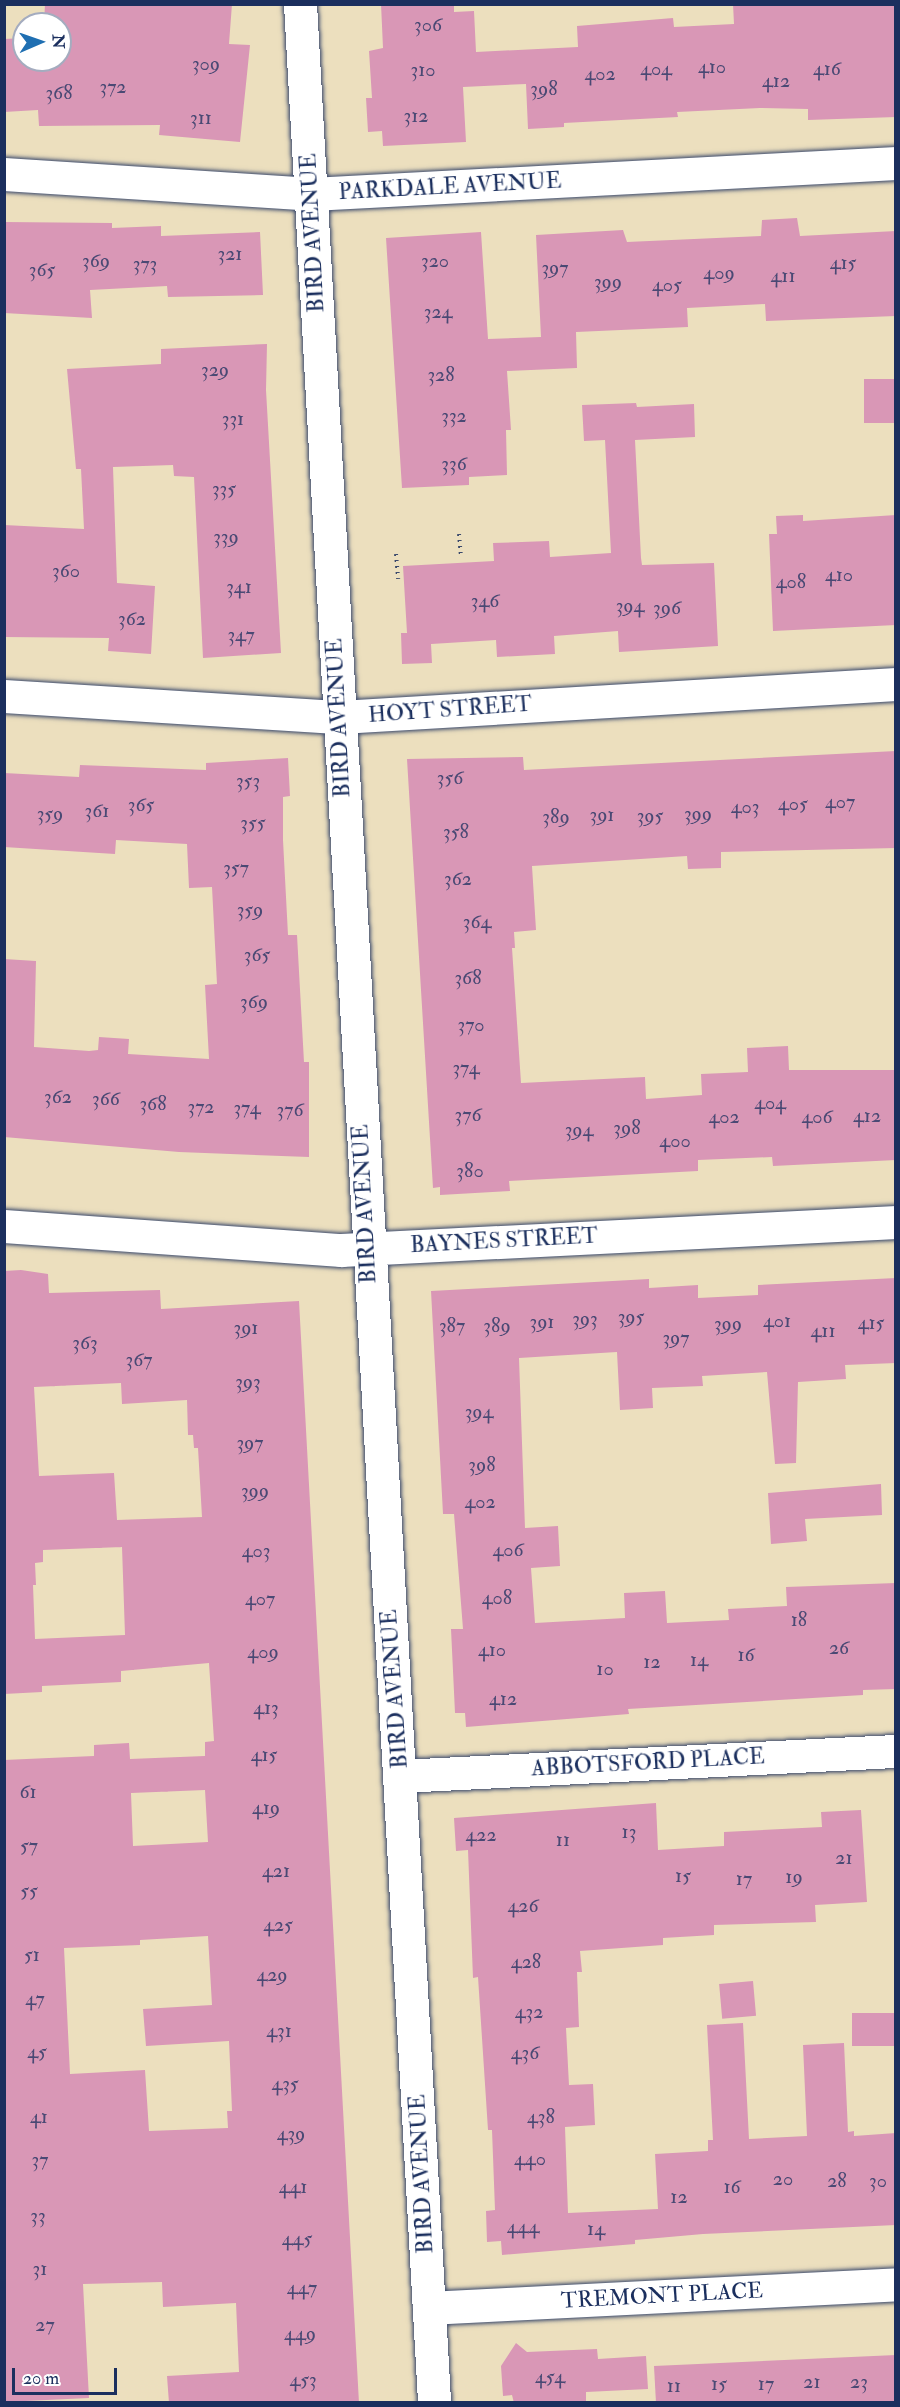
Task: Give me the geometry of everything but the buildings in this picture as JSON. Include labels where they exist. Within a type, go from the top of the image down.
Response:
[{"type":"street","name":"BIRD AVENUE","points":[[300,4],[368,1248],[401,1776],[434,2403]]},
{"type":"street","name":"PARKDALE AVENUE","points":[[4,174],[311,194],[896,164]]},
{"type":"street","name":"HOYT STREET","points":[[4,696],[340,717],[896,684]]},
{"type":"street","name":"BAYNES STREET","points":[[4,1226],[341,1250],[896,1222]]},
{"type":"street","name":"ABBOTSFORD PLACE","points":[[401,1776],[896,1751]]},
{"type":"street","name":"TREMONT PLACE","points":[[429,2308],[896,2284]]},
{"type":"path","points":[[459,534],[460,558]]},
{"type":"path","points":[[396,554],[398,579]]}]
